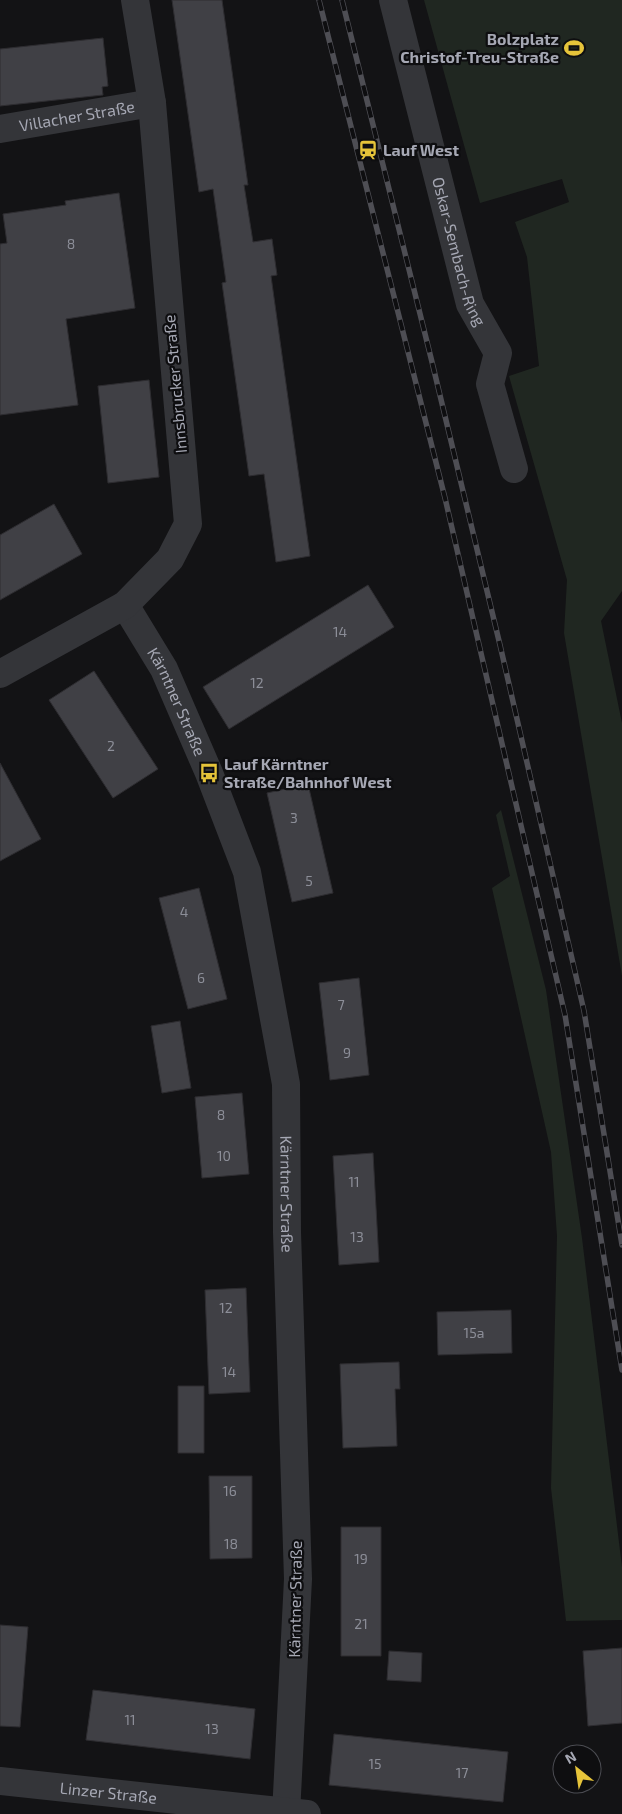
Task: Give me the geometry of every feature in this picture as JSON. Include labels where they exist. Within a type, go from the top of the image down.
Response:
[{"type":"street","name":"Innsbrucker Straße","points":[[0,674],[125,605],[170,559],[188,524],[152,103],[136,0]]},
{"type":"street","name":"Oskar-Sembach-Ring","points":[[393,0],[470,304],[498,353],[490,384],[514,469]]},
{"type":"street","name":"Villacher Straße","points":[[0,129],[152,103]]},
{"type":"street","name":"Kärntner Straße","points":[[125,605],[164,669],[209,772],[247,872],[286,1084],[287,1232],[298,1579],[293,1813]]},
{"type":"street","name":"Linzer Straße","points":[[0,1781],[293,1813]]},
{"type":"shaded area","points":[[424,0],[622,0],[622,591],[601,621],[622,723],[622,976],[564,633],[567,580],[509,376],[539,366],[527,257],[515,222],[569,202],[562,179],[480,203]]},
{"type":"shaded area","points":[[501,810],[546,990],[582,1238],[622,1567],[622,1620],[566,1621],[551,1488],[557,1236],[551,1152],[492,888],[510,876],[496,815]]},
{"type":"building","points":[[172,0],[222,0],[248,185],[244,185],[253,242],[272,239],[277,275],[271,276],[310,556],[276,562],[264,474],[249,476],[222,283],[226,282],[213,189],[199,192]]},
{"type":"building","points":[[103,38],[108,86],[102,87],[103,95],[0,106],[0,49]]},
{"type":"building","points":[[119,193],[135,308],[66,319],[78,405],[0,415],[0,244],[7,243],[3,214],[66,205],[65,201]]},
{"type":"building","points":[[149,380],[159,477],[108,483],[98,386]]},
{"type":"building","points":[[54,504],[82,554],[0,600],[0,535]]},
{"type":"building","points":[[368,585],[394,627],[229,729],[203,687]]},
{"type":"building","points":[[94,671],[158,769],[113,798],[49,700]]},
{"type":"building","points":[[0,763],[41,839],[0,861]]},
{"type":"building","points":[[308,784],[333,893],[292,902],[267,793]]},
{"type":"building","points":[[199,888],[227,999],[188,1009],[159,898]]},
{"type":"building","points":[[359,978],[369,1075],[330,1080],[319,983]]},
{"type":"building","points":[[180,1021],[191,1088],[162,1093],[151,1026]]},
{"type":"building","points":[[242,1093],[249,1174],[202,1178],[195,1097]]},
{"type":"building","points":[[373,1153],[379,1262],[339,1265],[333,1156]]},
{"type":"building","points":[[246,1288],[250,1392],[209,1394],[205,1290]]},
{"type":"building","points":[[511,1310],[512,1353],[438,1355],[437,1312]]},
{"type":"building","points":[[399,1362],[400,1389],[395,1389],[397,1446],[343,1448],[340,1364]]},
{"type":"building","points":[[178,1386],[204,1386],[204,1453],[178,1453]]},
{"type":"building","points":[[209,1476],[252,1476],[252,1558],[210,1559]]},
{"type":"building","points":[[341,1527],[381,1527],[381,1656],[341,1656]]},
{"type":"building","points":[[0,1625],[28,1627],[20,1727],[0,1726]]},
{"type":"building","points":[[622,1648],[622,1723],[588,1726],[583,1651]]},
{"type":"building","points":[[389,1651],[422,1653],[421,1682],[387,1680]]},
{"type":"building","points":[[93,1690],[255,1709],[250,1759],[86,1740]]},
{"type":"building","points":[[334,1734],[508,1752],[503,1802],[329,1785]]},
{"type":"railway","points":[[319,0],[445,498],[565,1015],[622,1370]]},
{"type":"railway","points":[[342,0],[500,645],[584,1011],[622,1245]]},
{"type":"place","name":"Bolzplatz Christof-Treu-Straße","points":[[574,48]]},
{"type":"place","name":"Lauf West","points":[[368,150]]},
{"type":"place","name":"Lauf Kärntner Straße/Bahnhof West","points":[[209,773]]}]
